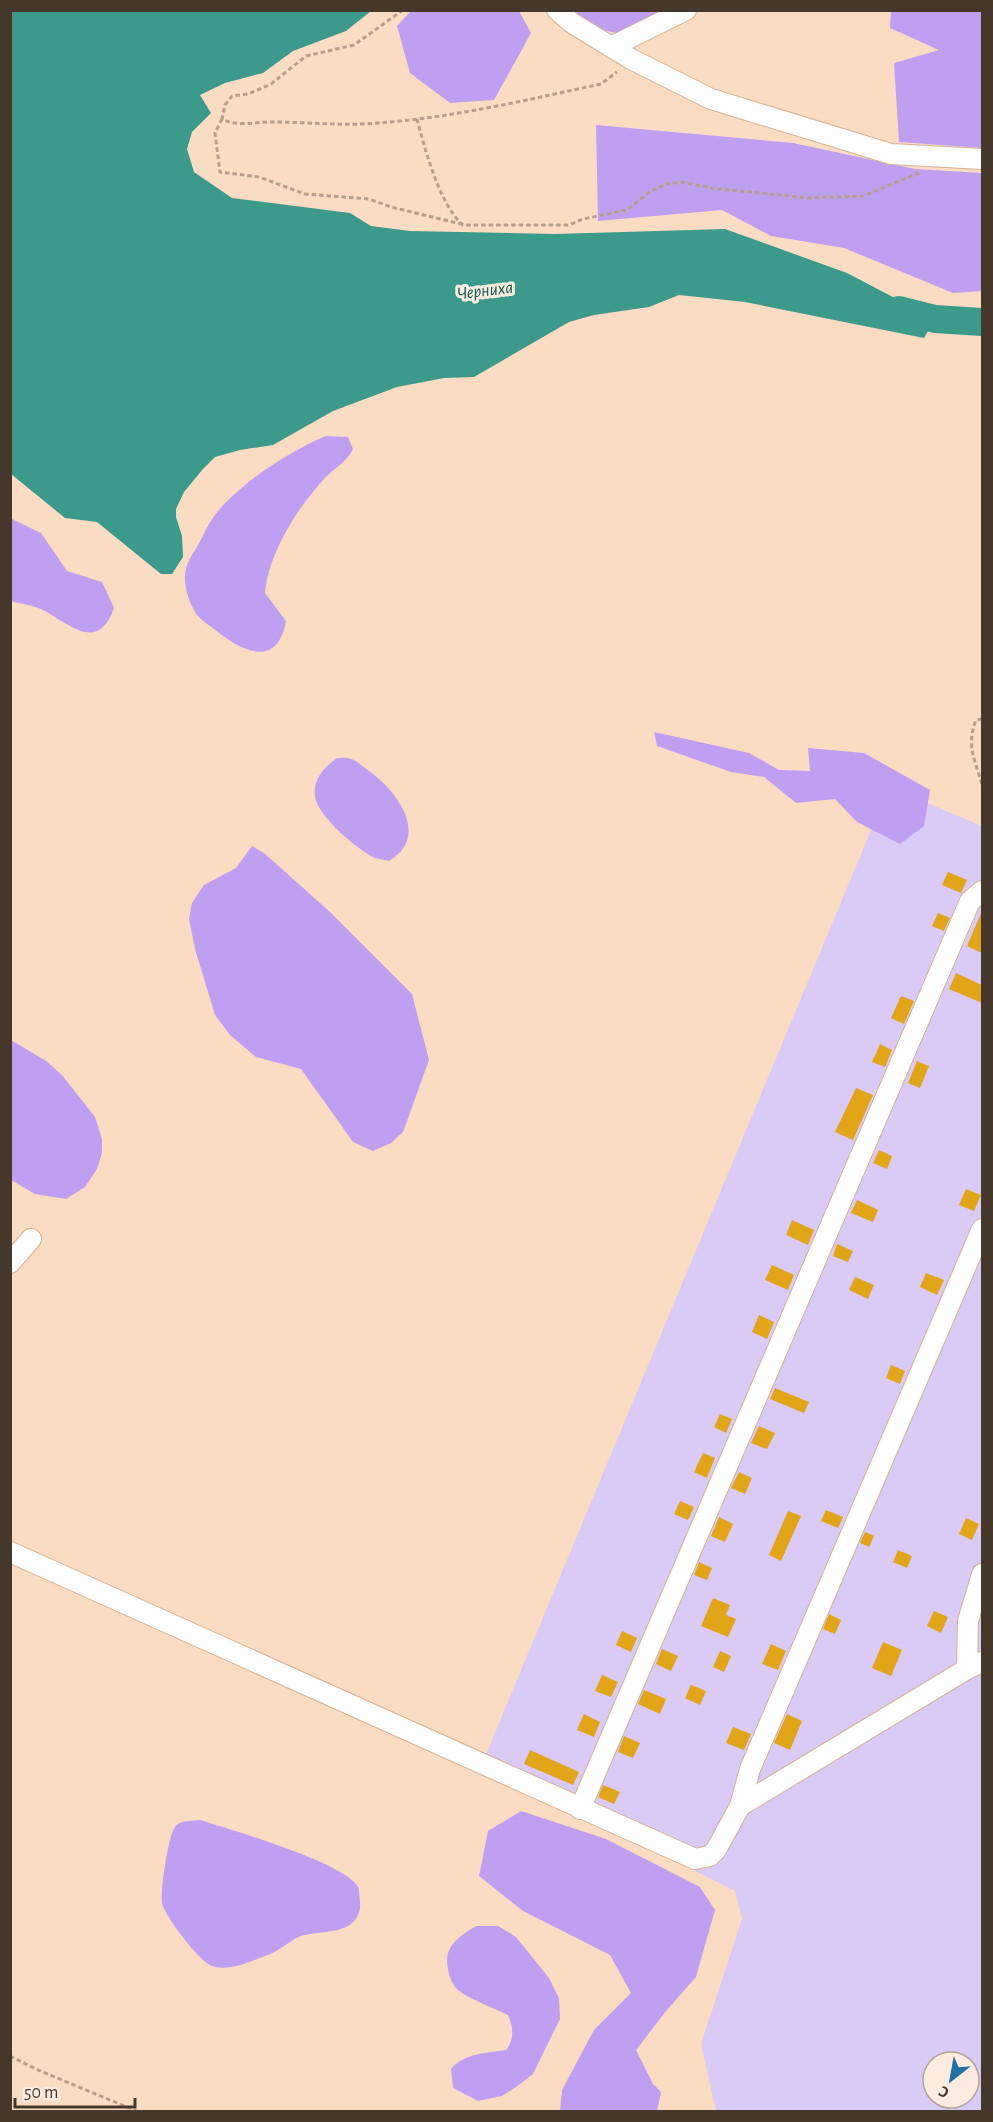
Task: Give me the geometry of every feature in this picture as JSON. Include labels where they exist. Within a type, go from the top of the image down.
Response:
[{"type":"street","points":[[557,10],[631,59],[711,99],[891,154],[982,159]]},
{"type":"street","points":[[611,47],[686,10]]},
{"type":"street","points":[[580,1809],[970,901],[982,891]]},
{"type":"street","points":[[10,1552],[580,1809],[695,1859],[702,1859],[710,1856],[716,1850],[740,1806],[750,1769],[982,1228]]},
{"type":"street","points":[[10,1263],[31,1239]]},
{"type":"street","points":[[740,1806],[975,1665],[968,1621],[982,1574]]},
{"type":"path","points":[[403,10],[354,45],[306,56],[271,84],[248,94],[232,96],[225,105],[215,133],[220,172],[259,177],[305,194],[369,200],[463,225],[569,225],[583,219],[627,210],[666,184],[682,182],[711,188],[808,198],[863,196],[927,169]]},
{"type":"path","points":[[222,118],[231,124],[268,122],[361,124],[460,114],[601,84],[631,59]]},
{"type":"path","points":[[417,119],[427,156],[446,202],[455,218],[463,225]]},
{"type":"path","points":[[982,718],[976,720],[971,732],[971,749],[982,785]]},
{"type":"path","points":[[10,2056],[139,2112]]},
{"type":"shaded area","points":[[411,11],[519,11],[531,33],[494,100],[450,103],[410,73],[397,26]]},
{"type":"shaded area","points":[[561,11],[663,11],[620,34],[579,24]]},
{"type":"shaded area","points":[[891,11],[982,11],[982,148],[899,142],[894,63],[939,50],[890,28]]},
{"type":"shaded area","points":[[596,125],[793,143],[915,169],[982,173],[982,291],[953,293],[844,248],[771,236],[722,210],[598,221]]},
{"type":"shaded area","points":[[326,436],[348,437],[353,449],[304,503],[278,547],[267,578],[265,593],[286,621],[281,636],[275,646],[266,651],[257,652],[246,649],[224,637],[197,615],[185,586],[187,564],[212,519],[237,492],[266,469]]},
{"type":"shaded area","points":[[10,518],[41,533],[67,571],[102,582],[114,608],[108,622],[100,629],[92,632],[83,631],[39,608],[11,601]]},
{"type":"shaded area","points":[[654,732],[749,753],[779,770],[810,771],[808,748],[864,753],[930,790],[924,826],[900,844],[857,822],[835,799],[796,803],[764,777],[731,772],[657,746]]},
{"type":"shaded area","points":[[337,758],[353,760],[377,777],[388,788],[404,812],[408,825],[408,838],[402,850],[389,861],[375,858],[359,848],[330,822],[317,804],[315,790],[318,779],[324,769]]},
{"type":"shaded area","points":[[889,787],[982,826],[982,2111],[716,2111],[701,2044],[742,1919],[735,1891],[482,1764]]},
{"type":"shaded area","points":[[252,846],[264,853],[330,912],[412,994],[429,1060],[403,1132],[391,1143],[373,1151],[353,1142],[301,1069],[256,1057],[230,1035],[215,1015],[195,949],[189,919],[192,903],[204,885],[236,868]]},
{"type":"shaded area","points":[[11,1040],[46,1061],[62,1075],[95,1117],[102,1139],[102,1153],[97,1169],[85,1187],[66,1199],[35,1194],[11,1180]]},
{"type":"shaded area","points":[[521,1811],[606,1839],[700,1887],[715,1910],[696,1977],[636,2050],[653,2084],[661,2092],[657,2111],[560,2111],[562,2090],[594,2030],[631,1993],[610,1955],[523,1911],[479,1876],[488,1831]]},
{"type":"shaded area","points":[[200,1820],[285,1848],[332,1868],[349,1878],[359,1890],[360,1908],[357,1917],[353,1923],[344,1928],[301,1936],[274,1952],[241,1964],[219,1967],[207,1963],[176,1928],[162,1903],[163,1877],[172,1832],[177,1825],[183,1822]]},
{"type":"shaded area","points":[[476,1926],[498,1926],[516,1937],[549,1978],[559,1998],[560,2019],[533,2074],[502,2096],[478,2101],[453,2088],[451,2069],[469,2057],[506,2050],[511,2042],[512,2033],[508,2015],[462,1993],[450,1978],[447,1961],[450,1948],[458,1938]]},
{"type":"water","points":[[10,11],[371,11],[346,31],[293,51],[263,73],[225,83],[200,95],[211,113],[192,132],[187,149],[194,172],[232,198],[350,213],[371,226],[410,231],[555,234],[725,229],[847,273],[935,319],[924,338],[745,302],[679,295],[649,307],[594,315],[569,322],[474,377],[444,378],[397,387],[333,411],[273,445],[215,457],[184,492],[176,509],[182,536],[183,557],[172,574],[161,574],[97,522],[65,518],[11,474]]},
{"type":"building","points":[[948,872],[967,880],[961,893],[942,885]]},
{"type":"building","points":[[982,911],[982,953],[967,946]]},
{"type":"building","points":[[938,913],[950,918],[944,931],[932,926]]},
{"type":"building","points":[[956,973],[982,985],[982,1003],[949,989]]},
{"type":"building","points":[[901,996],[914,1001],[904,1024],[891,1018]]},
{"type":"building","points":[[880,1044],[892,1050],[885,1067],[872,1062]]},
{"type":"building","points":[[917,1061],[929,1066],[920,1088],[908,1083]]},
{"type":"building","points":[[856,1088],[873,1095],[853,1140],[835,1132]]},
{"type":"building","points":[[879,1150],[892,1156],[887,1169],[873,1163]]},
{"type":"building","points":[[966,1189],[981,1195],[974,1211],[959,1205]]},
{"type":"building","points":[[857,1200],[878,1210],[873,1222],[851,1213]]},
{"type":"building","points":[[792,1220],[814,1230],[808,1245],[786,1235]]},
{"type":"building","points":[[837,1244],[853,1251],[848,1262],[833,1256]]},
{"type":"building","points":[[772,1265],[794,1275],[788,1290],[765,1280]]},
{"type":"building","points":[[926,1273],[944,1280],[937,1295],[920,1287]]},
{"type":"building","points":[[855,1277],[874,1285],[868,1299],[849,1290]]},
{"type":"building","points":[[759,1315],[774,1322],[767,1339],[752,1332]]},
{"type":"building","points":[[891,1365],[905,1371],[900,1384],[886,1378]]},
{"type":"building","points":[[775,1388],[809,1402],[804,1413],[770,1399]]},
{"type":"building","points":[[720,1414],[732,1419],[726,1433],[714,1427]]},
{"type":"building","points":[[759,1426],[775,1433],[767,1449],[751,1443]]},
{"type":"building","points":[[703,1453],[715,1458],[707,1478],[694,1472]]},
{"type":"building","points":[[739,1472],[752,1478],[745,1494],[731,1488]]},
{"type":"building","points":[[680,1501],[694,1507],[688,1520],[674,1514]]},
{"type":"building","points":[[826,1510],[843,1517],[838,1528],[821,1521]]},
{"type":"building","points":[[788,1511],[801,1516],[781,1561],[769,1555]]},
{"type":"building","points":[[719,1517],[733,1524],[725,1542],[711,1536]]},
{"type":"building","points":[[966,1518],[979,1524],[972,1540],[959,1534]]},
{"type":"building","points":[[865,1532],[874,1536],[869,1547],[860,1543]]},
{"type":"building","points":[[898,1550],[912,1556],[907,1568],[893,1562]]},
{"type":"building","points":[[699,1562],[712,1568],[707,1580],[694,1575]]},
{"type":"building","points":[[713,1598],[730,1605],[726,1615],[736,1619],[728,1637],[701,1626]]},
{"type":"building","points":[[934,1611],[948,1617],[941,1633],[927,1626]]},
{"type":"building","points":[[829,1614],[841,1620],[835,1634],[823,1629]]},
{"type":"building","points":[[622,1631],[637,1638],[631,1652],[616,1645]]},
{"type":"building","points":[[883,1642],[902,1650],[891,1676],[872,1668]]},
{"type":"building","points":[[771,1644],[786,1651],[778,1670],[762,1664]]},
{"type":"building","points":[[662,1649],[678,1656],[671,1671],[656,1664]]},
{"type":"building","points":[[720,1651],[731,1656],[724,1672],[713,1667]]},
{"type":"building","points":[[602,1675],[618,1682],[611,1697],[595,1691]]},
{"type":"building","points":[[691,1685],[706,1691],[700,1705],[685,1698]]},
{"type":"building","points":[[644,1690],[666,1699],[660,1714],[638,1704]]},
{"type":"building","points":[[584,1714],[600,1722],[594,1737],[577,1730]]},
{"type":"building","points":[[787,1714],[802,1721],[790,1750],[774,1743]]},
{"type":"building","points":[[733,1727],[751,1734],[744,1750],[726,1743]]},
{"type":"building","points":[[624,1736],[640,1743],[633,1758],[618,1752]]},
{"type":"building","points":[[530,1750],[579,1772],[573,1785],[524,1764]]},
{"type":"building","points":[[603,1785],[620,1792],[614,1804],[598,1797]]},
{"type":"waterway","name":"Черниха","points":[[899,310],[935,319],[982,322]]}]
